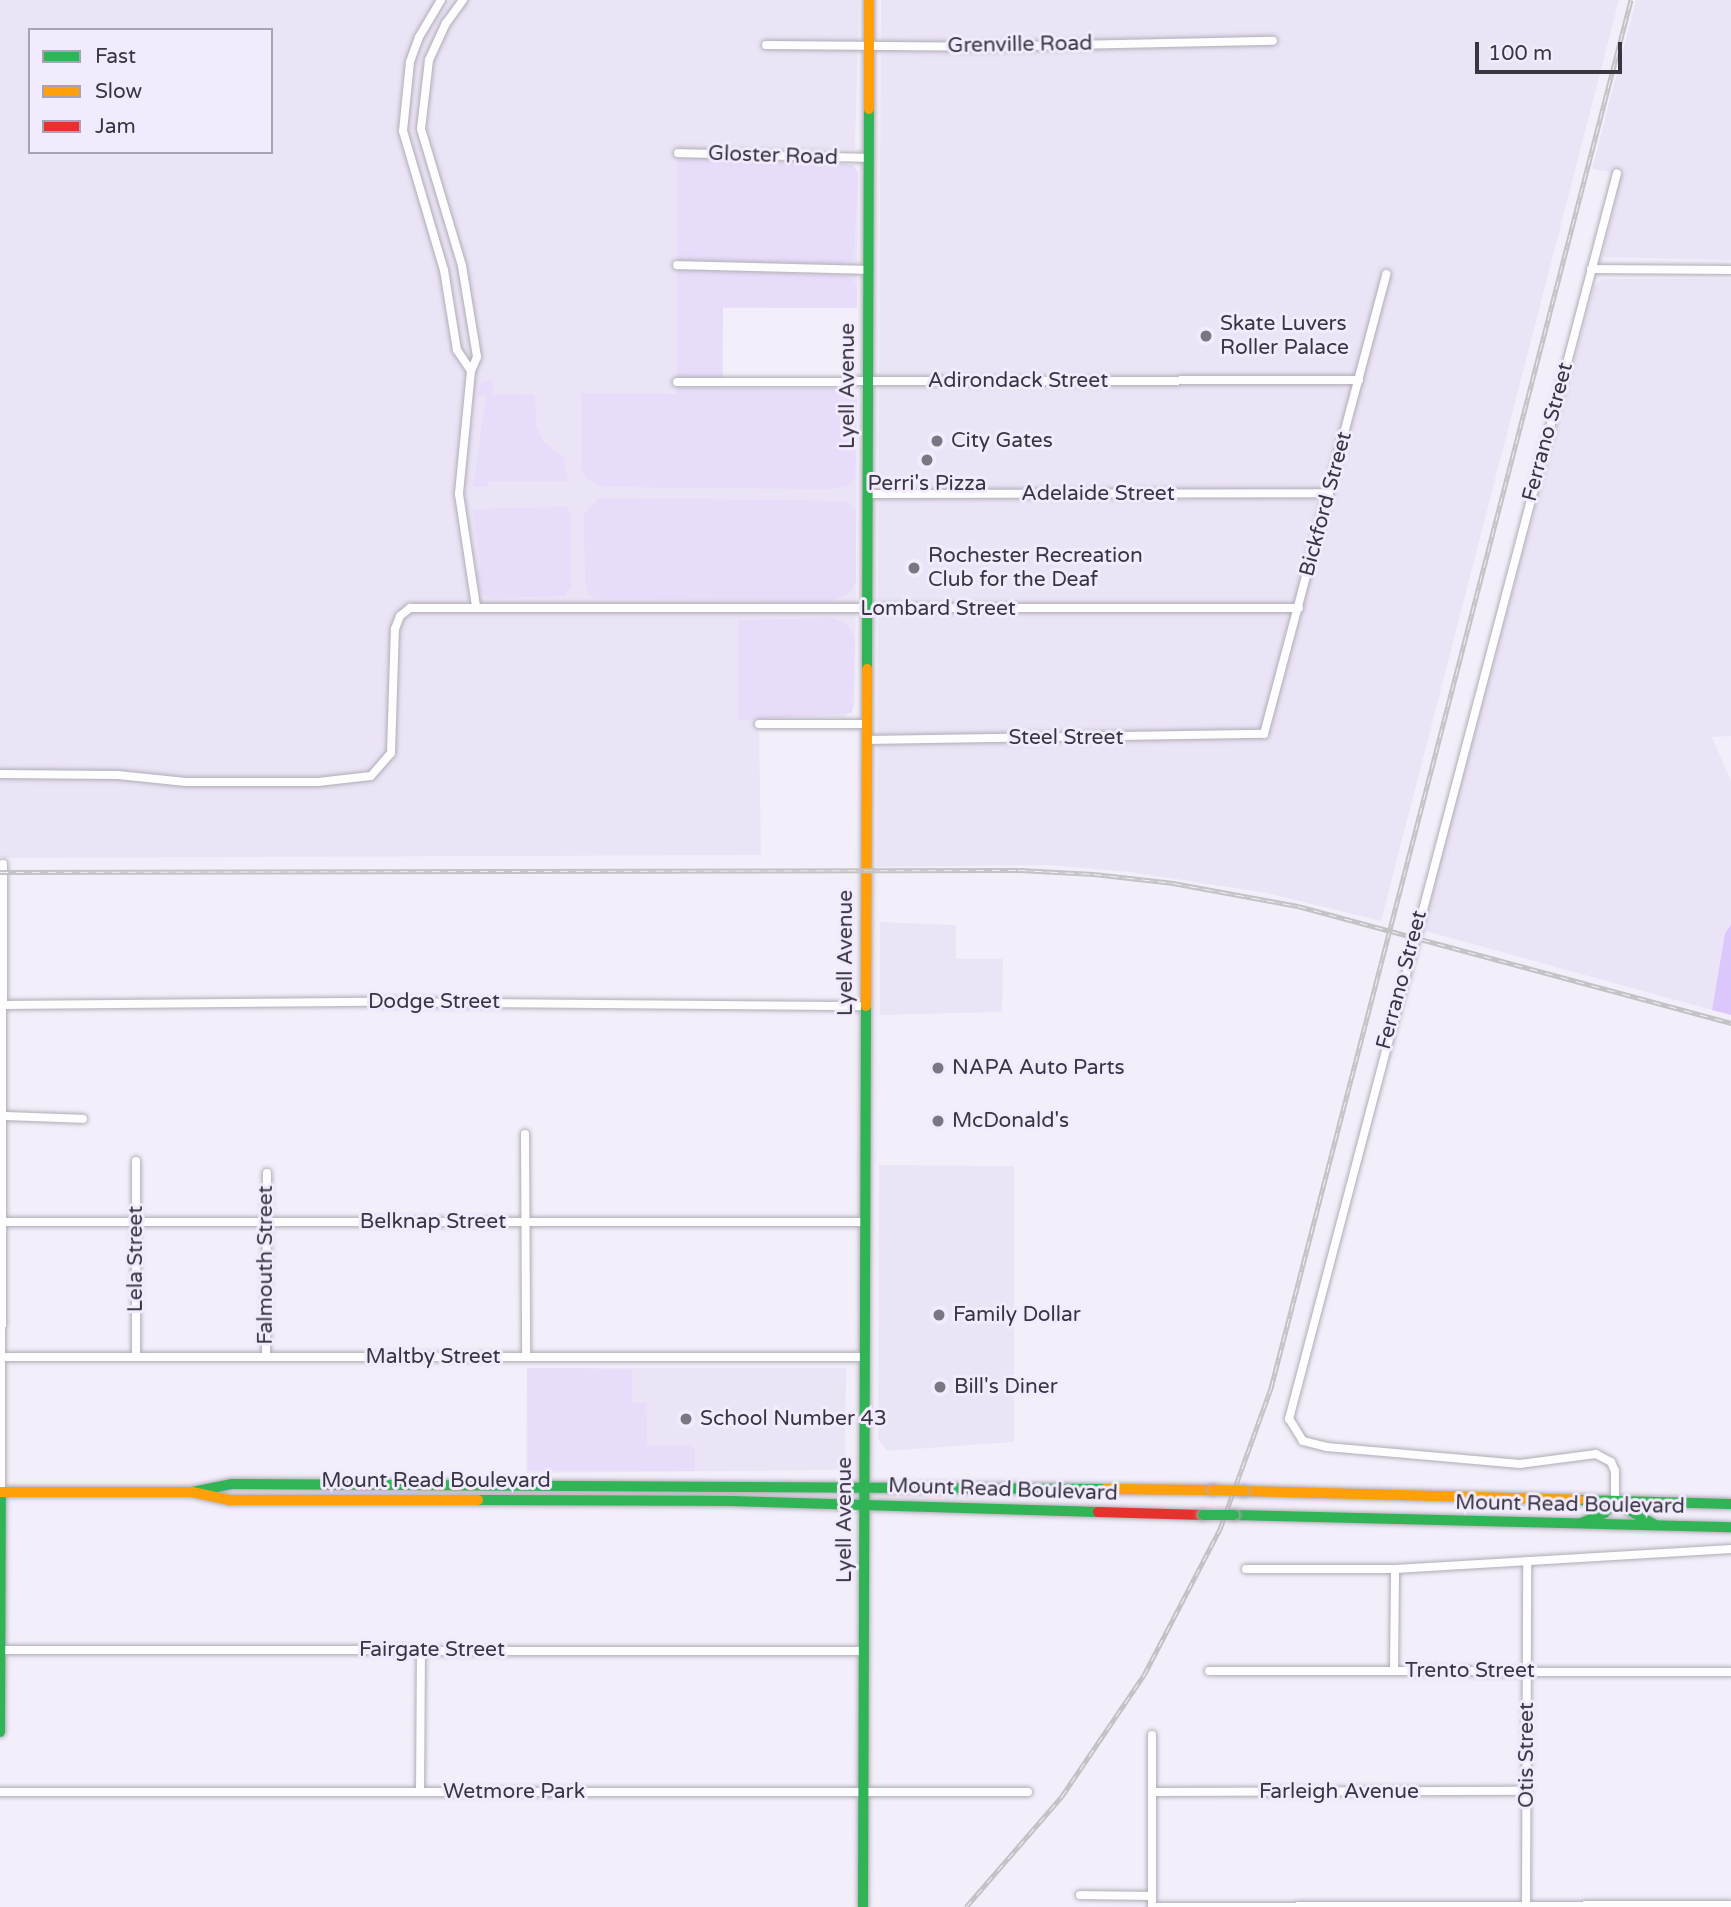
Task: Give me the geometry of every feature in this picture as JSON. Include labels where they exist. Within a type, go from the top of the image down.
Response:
[{"type":"main road","name":"Lyell Avenue","points":[[863,1907],[869,0]]},
{"type":"main road","name":"Mount Read Boulevard","points":[[1,1492],[192,1492],[232,1484],[864,1486],[1213,1490],[1730,1503]]},
{"type":"main road","points":[[0,1732],[1,1492]]},
{"type":"main road","name":"Mount Read Boulevard","points":[[192,1492],[231,1500],[711,1500],[1572,1526],[1731,1527]]},
{"type":"main road","points":[[1572,1526],[1604,1513],[1615,1502],[1658,1526]]},
{"type":"street","points":[[441,0],[419,37],[410,62],[403,131],[439,250],[457,350],[471,371]]},
{"type":"street","points":[[463,0],[429,60],[421,129],[462,267],[477,357],[471,371],[459,494],[475,607]]},
{"type":"street","name":"Grenville Road","points":[[766,45],[1273,41]]},
{"type":"street","name":"Gloster Road","points":[[678,153],[868,158]]},
{"type":"street","name":"Ferrano Street","points":[[1615,1502],[1615,1471],[1611,1462],[1596,1454],[1520,1464],[1327,1447],[1303,1441],[1289,1419],[1617,173]]},
{"type":"street","points":[[677,265],[868,270]]},
{"type":"street","points":[[1591,269],[1731,270]]},
{"type":"street","name":"Bickford Street","points":[[1264,734],[1386,274]]},
{"type":"street","name":"Adirondack Street","points":[[677,382],[1359,380]]},
{"type":"street","name":"Adelaide Street","points":[[867,494],[1329,493]]},
{"type":"street","name":"Lombard Street","points":[[0,774],[118,775],[186,782],[318,782],[370,776],[391,753],[395,629],[400,616],[411,608],[577,605],[867,610],[1299,608]]},
{"type":"street","points":[[759,723],[866,724]]},
{"type":"street","name":"Steel Street","points":[[866,740],[1264,734]]},
{"type":"street","points":[[1,1492],[4,864]]},
{"type":"street","name":"Dodge Street","points":[[3,1005],[386,1002],[866,1006]]},
{"type":"street","points":[[2,1116],[83,1119]]},
{"type":"street","points":[[525,1134],[526,1357]]},
{"type":"street","name":"Lela Street","points":[[136,1161],[136,1357]]},
{"type":"street","name":"Falmouth Street","points":[[266,1357],[267,1173]]},
{"type":"street","name":"Belknap Street","points":[[1,1229],[136,1222],[865,1222]]},
{"type":"street","name":"Maltby Street","points":[[2,1357],[864,1357]]},
{"type":"street","points":[[1246,1569],[1395,1569],[1731,1549]]},
{"type":"street","name":"Otis Street","points":[[1527,1561],[1527,1906]]},
{"type":"street","points":[[1394,1670],[1395,1569]]},
{"type":"street","name":"Fairgate Street","points":[[0,1650],[863,1651]]},
{"type":"street","points":[[420,1792],[421,1650]]},
{"type":"street","name":"Trento Street","points":[[1209,1671],[1731,1672]]},
{"type":"street","points":[[1152,1735],[1152,1907]]},
{"type":"street","name":"Farleigh Avenue","points":[[1152,1792],[1527,1791]]},
{"type":"street","name":"Wetmore Park","points":[[0,1792],[1028,1792]]},
{"type":"street","points":[[1080,1895],[1152,1896]]},
{"type":"street","points":[[1157,1907],[1731,1905]]},
{"type":"shaded area","points":[[0,0],[859,0],[855,149],[678,149],[678,157],[848,164],[858,173],[857,308],[723,308],[723,388],[845,388],[857,397],[855,707],[845,717],[759,718],[761,855],[0,858]]},
{"type":"shaded area","points":[[881,0],[1619,0],[1381,921],[1267,893],[1130,872],[1047,865],[877,867]]},
{"type":"shaded area","points":[[1636,0],[1731,0],[1731,260],[1602,257],[1622,174],[1592,169]]},
{"type":"shaded area","points":[[678,157],[853,165],[858,173],[854,258],[843,264],[677,260]]},
{"type":"shaded area","points":[[677,269],[848,276],[857,285],[857,308],[723,307],[722,377],[677,377]]},
{"type":"shaded area","points":[[1602,279],[1731,279],[1731,736],[1712,737],[1731,781],[1731,925],[1725,933],[1712,1010],[1422,930],[1594,287]]},
{"type":"shaded area","points":[[492,380],[493,394],[535,395],[536,427],[544,442],[563,457],[568,481],[489,481],[488,487],[473,487],[486,396],[477,394],[482,383]]},
{"type":"shaded area","points":[[677,388],[851,390],[857,397],[855,479],[846,487],[831,489],[605,487],[587,479],[582,470],[582,393],[677,394]]},
{"type":"shaded area","points":[[599,498],[847,501],[856,511],[856,581],[850,592],[830,602],[596,598],[589,595],[585,580],[584,514]]},
{"type":"shaded area","points":[[567,507],[571,517],[571,587],[565,596],[491,598],[481,593],[474,571],[481,569],[473,509]]},
{"type":"shaded area","points":[[833,618],[848,625],[855,639],[852,713],[738,720],[738,620]]},
{"type":"shaded area","points":[[880,922],[956,925],[956,959],[1003,959],[1002,1012],[880,1015]]},
{"type":"shaded area","points":[[1731,925],[1731,1015],[1712,1010],[1725,933]]},
{"type":"shaded area","points":[[879,1165],[1014,1166],[1014,1442],[887,1451],[878,1439]]},
{"type":"shaded area","name":"School Number 43","points":[[527,1368],[846,1368],[845,1470],[526,1473]]},
{"type":"shaded area","points":[[527,1368],[632,1369],[632,1403],[646,1403],[647,1445],[689,1445],[695,1450],[695,1471],[528,1471]]},
{"type":"railway","points":[[966,1907],[1062,1796],[1144,1675],[1220,1529],[1271,1388],[1631,0]]},
{"type":"railway","points":[[0,872],[1018,870],[1094,874],[1173,883],[1298,906],[1731,1023]]},
{"type":"traffic: fast","points":[[867,669],[869,109]]},
{"type":"traffic: fast","points":[[863,1907],[866,1006]]},
{"type":"traffic: fast","points":[[192,1492],[232,1484],[1105,1489]]},
{"type":"traffic: fast","points":[[0,1732],[1,1492]]},
{"type":"traffic: fast","points":[[478,1500],[731,1501],[1098,1512]]},
{"type":"traffic: fast","points":[[1579,1500],[1731,1504]]},
{"type":"traffic: fast","points":[[1615,1502],[1655,1525]]},
{"type":"traffic: fast","points":[[1581,1523],[1604,1513],[1615,1502]]},
{"type":"traffic: fast","points":[[1203,1515],[1234,1515]]},
{"type":"traffic: fast","points":[[1234,1515],[1731,1527]]},
{"type":"traffic: slow","points":[[869,0],[869,109]]},
{"type":"traffic: slow","points":[[866,1006],[867,669]]},
{"type":"traffic: slow","points":[[1105,1489],[1213,1490]]},
{"type":"traffic: slow","points":[[1213,1490],[1244,1491]]},
{"type":"traffic: slow","points":[[1244,1491],[1579,1500]]},
{"type":"traffic: slow","points":[[0,1492],[192,1492],[231,1500],[478,1500]]},
{"type":"traffic: jam","points":[[1098,1512],[1203,1515]]},
{"type":"place","name":"Skate Luvers Roller Palace","points":[[1206,336]]},
{"type":"place","name":"City Gates","points":[[937,441]]},
{"type":"place","name":"Perri's Pizza","points":[[927,460]]},
{"type":"place","name":"Rochester Recreation Club for the Deaf","points":[[914,568]]},
{"type":"place","name":"NAPA Auto Parts","points":[[938,1068]]},
{"type":"place","name":"McDonald's","points":[[938,1121]]},
{"type":"place","name":"Family Dollar","points":[[939,1315]]},
{"type":"place","name":"Bill's Diner","points":[[940,1387]]},
{"type":"place","name":"School Number 43","points":[[686,1419]]}]
